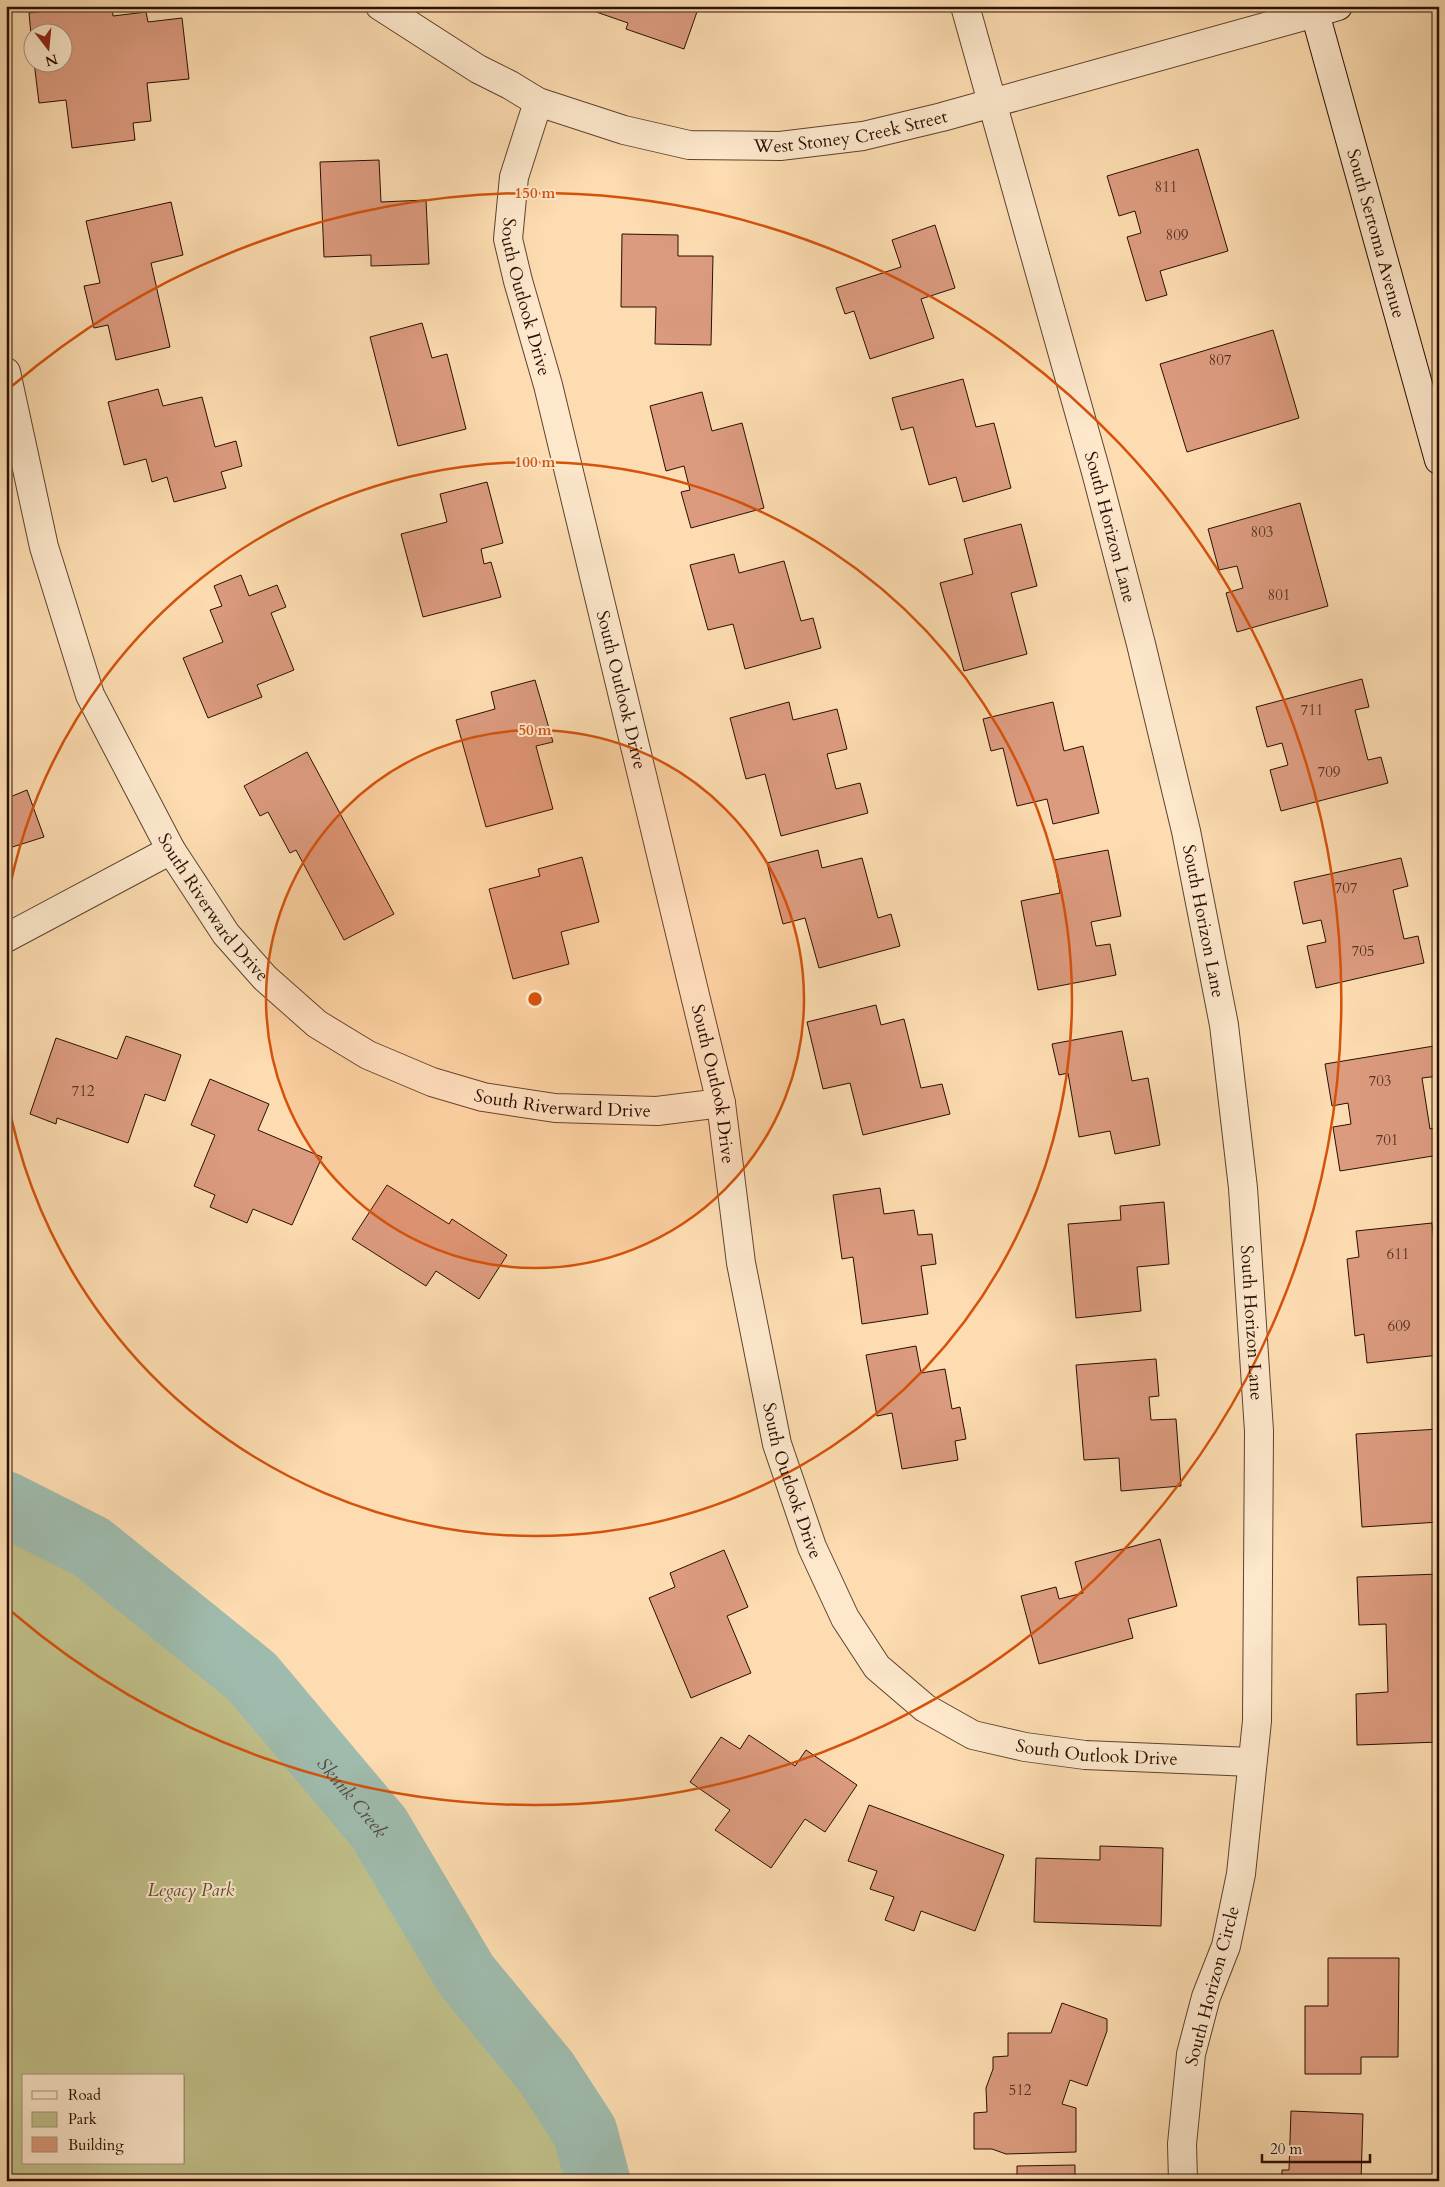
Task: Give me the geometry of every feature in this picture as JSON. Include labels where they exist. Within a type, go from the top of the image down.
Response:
[{"type":"street","name":"West Stoney Creek Street","points":[[380,6],[478,69],[538,102],[624,130],[689,145],[780,146],[863,136],[993,103],[1322,8]]},
{"type":"street","name":"South Horizon Lane","points":[[965,6],[1096,472],[1141,644],[1186,831],[1224,1025],[1243,1188],[1260,1431],[1257,1721],[1252,1762]]},
{"type":"street","name":"South Sertoma Avenue","points":[[1322,8],[1439,460]]},
{"type":"street","name":"South Outlook Drive","points":[[538,102],[514,177],[508,238],[518,281],[548,385],[721,1103],[741,1263],[777,1444],[812,1547],[845,1618],[877,1667],[924,1708],[973,1735],[1026,1747],[1085,1755],[1252,1762]]},
{"type":"street","name":"South Riverward Drive","points":[[6,372],[44,547],[90,695],[171,850],[226,934],[265,978],[317,1024],[368,1055],[432,1082],[475,1094],[555,1108],[658,1111],[721,1103]]},
{"type":"street","points":[[6,938],[171,850]]},
{"type":"street","name":"South Horizon Circle","points":[[1183,2181],[1182,2144],[1191,2054],[1206,1997],[1226,1946],[1234,1910],[1241,1874],[1252,1762]]},
{"type":"green space","name":"Legacy Park","points":[[6,1504],[91,1547],[252,1677],[379,1828],[466,1975],[546,2072],[585,2132],[593,2181],[6,2181]]},
{"type":"building","points":[[86,6],[112,6],[113,16],[146,12],[148,22],[182,18],[189,79],[147,83],[151,121],[133,123],[135,140],[72,148],[66,100],[39,103],[35,72],[72,72],[72,22],[30,22],[29,13]]},
{"type":"building","points":[[579,6],[699,6],[684,49],[626,29],[628,23]]},
{"type":"building","points":[[1198,149],[1228,251],[1160,271],[1167,295],[1146,301],[1127,237],[1141,233],[1135,211],[1119,216],[1107,176]]},
{"type":"building","points":[[379,160],[381,202],[426,200],[429,264],[371,266],[371,255],[324,257],[320,162]]},
{"type":"building","points":[[171,202],[183,255],[151,263],[170,347],[116,360],[108,325],[94,328],[84,286],[100,283],[86,221]]},
{"type":"building","points":[[935,225],[955,288],[921,299],[934,338],[870,359],[854,311],[845,314],[836,288],[901,267],[892,240]]},
{"type":"building","points":[[622,234],[678,235],[678,256],[713,256],[711,345],[655,344],[656,307],[621,307]]},
{"type":"building","points":[[422,323],[432,358],[447,354],[466,429],[398,446],[370,337]]},
{"type":"building","points":[[1273,330],[1299,418],[1187,452],[1160,364]]},
{"type":"building","points":[[963,379],[976,427],[994,423],[1011,488],[963,502],[956,477],[929,485],[913,427],[901,430],[892,398]]},
{"type":"building","points":[[158,389],[163,406],[202,397],[215,447],[236,441],[242,466],[221,472],[226,488],[174,502],[167,477],[152,482],[146,459],[124,465],[108,402]]},
{"type":"building","points":[[702,392],[712,431],[742,423],[764,508],[691,528],[681,492],[690,490],[684,466],[666,471],[650,406]]},
{"type":"building","points":[[487,482],[503,543],[481,549],[484,564],[491,562],[501,597],[423,617],[401,534],[447,522],[440,494]]},
{"type":"building","points":[[1300,503],[1328,606],[1237,632],[1226,593],[1243,588],[1237,566],[1219,570],[1208,529]]},
{"type":"building","points":[[1021,524],[1037,586],[1011,593],[1027,654],[964,671],[940,583],[973,574],[964,539]]},
{"type":"building","points":[[734,554],[739,573],[784,561],[801,621],[813,618],[821,648],[745,669],[733,624],[708,630],[690,565]]},
{"type":"building","points":[[241,575],[249,596],[277,585],[286,607],[271,613],[294,670],[257,685],[262,697],[208,718],[183,658],[223,642],[210,610],[222,606],[214,586]]},
{"type":"building","points":[[1362,679],[1369,707],[1355,710],[1368,760],[1381,757],[1388,783],[1281,811],[1270,770],[1288,765],[1282,743],[1267,747],[1256,707]]},
{"type":"building","points":[[535,680],[553,742],[536,746],[553,809],[486,827],[456,720],[495,709],[491,692]]},
{"type":"building","points":[[789,702],[793,720],[837,709],[847,749],[827,754],[836,789],[860,783],[868,813],[781,836],[765,774],[746,779],[730,718]]},
{"type":"building","points":[[1053,702],[1064,751],[1083,746],[1099,813],[1053,824],[1047,799],[1017,806],[1003,748],[991,751],[983,719]]},
{"type":"building","points":[[307,752],[394,914],[344,940],[296,850],[290,853],[268,812],[260,816],[244,786]]},
{"type":"building","points":[[6,786],[10,797],[27,790],[44,837],[6,849]]},
{"type":"building","points":[[818,850],[822,868],[862,858],[878,918],[891,914],[900,946],[819,968],[805,918],[783,924],[767,863]]},
{"type":"building","points":[[1108,850],[1121,916],[1091,922],[1096,946],[1110,944],[1116,975],[1038,990],[1021,901],[1060,893],[1054,860]]},
{"type":"building","points":[[582,857],[599,922],[561,932],[569,964],[513,979],[489,889],[540,876],[538,869]]},
{"type":"building","points":[[1401,858],[1408,886],[1393,890],[1404,939],[1418,936],[1424,963],[1316,988],[1307,946],[1326,942],[1321,920],[1303,924],[1294,882]]},
{"type":"building","points":[[876,1005],[881,1025],[904,1019],[921,1088],[942,1084],[950,1114],[863,1135],[850,1083],[823,1089],[807,1022]]},
{"type":"building","points":[[1122,1031],[1132,1081],[1148,1078],[1160,1145],[1115,1154],[1110,1131],[1079,1137],[1068,1073],[1059,1075],[1052,1044]]},
{"type":"building","points":[[126,1036],[181,1055],[165,1101],[145,1094],[128,1143],[57,1118],[56,1124],[30,1114],[56,1038],[117,1059]]},
{"type":"building","points":[[1434,1046],[1439,1076],[1422,1078],[1430,1129],[1439,1127],[1439,1155],[1340,1171],[1333,1127],[1351,1124],[1348,1103],[1332,1106],[1325,1064]]},
{"type":"building","points":[[210,1079],[269,1104],[258,1130],[322,1157],[292,1225],[253,1209],[247,1223],[210,1207],[215,1195],[194,1186],[215,1135],[191,1125]]},
{"type":"building","points":[[387,1185],[449,1224],[452,1219],[507,1255],[479,1299],[436,1271],[426,1286],[352,1239]]},
{"type":"building","points":[[880,1188],[884,1214],[914,1210],[918,1235],[932,1234],[936,1264],[921,1266],[928,1314],[862,1324],[853,1257],[842,1259],[833,1195]]},
{"type":"building","points":[[1164,1202],[1169,1264],[1137,1267],[1141,1311],[1076,1318],[1068,1224],[1121,1220],[1120,1206]]},
{"type":"building","points":[[1432,1223],[1439,1292],[1439,1355],[1367,1363],[1364,1334],[1355,1336],[1347,1259],[1359,1257],[1356,1231]]},
{"type":"building","points":[[916,1346],[921,1373],[945,1369],[952,1409],[960,1407],[966,1439],[955,1441],[958,1460],[902,1469],[892,1413],[877,1416],[866,1355]]},
{"type":"building","points":[[1156,1359],[1159,1396],[1149,1397],[1151,1420],[1176,1419],[1181,1486],[1121,1491],[1119,1458],[1084,1460],[1076,1365]]},
{"type":"building","points":[[1439,1429],[1439,1522],[1362,1527],[1356,1434]]},
{"type":"building","points":[[1160,1539],[1177,1606],[1128,1619],[1133,1638],[1039,1664],[1021,1596],[1056,1587],[1059,1599],[1083,1593],[1075,1562]]},
{"type":"building","points":[[724,1550],[748,1607],[727,1616],[751,1673],[691,1698],[649,1598],[675,1587],[670,1573]]},
{"type":"building","points":[[1439,1574],[1439,1742],[1357,1745],[1356,1694],[1388,1692],[1386,1624],[1359,1625],[1357,1577]]},
{"type":"building","points":[[749,1735],[795,1766],[806,1750],[857,1785],[825,1832],[805,1819],[771,1868],[715,1830],[730,1810],[690,1782],[721,1737],[740,1749]]},
{"type":"building","points":[[869,1805],[1004,1855],[975,1931],[921,1911],[914,1931],[885,1920],[894,1897],[870,1889],[877,1871],[848,1861]]},
{"type":"building","points":[[1100,1846],[1163,1848],[1161,1926],[1034,1922],[1036,1858],[1100,1860]]},
{"type":"building","points":[[1328,1958],[1399,1958],[1398,2057],[1361,2057],[1361,2074],[1305,2074],[1305,2006],[1328,2006]]},
{"type":"building","points":[[1062,2003],[1107,2019],[1107,2031],[1087,2086],[1070,2080],[1062,2104],[1076,2108],[1076,2152],[1006,2154],[992,2149],[974,2149],[974,2113],[987,2112],[986,2088],[993,2069],[993,2057],[1008,2056],[1008,2033],[1051,2033]]},
{"type":"building","points":[[1291,2111],[1363,2114],[1361,2181],[1282,2181],[1282,2170],[1289,2170]]},
{"type":"building","points":[[1075,2165],[1075,2181],[1017,2181],[1017,2166]]},
{"type":"waterway","name":"Skunk Creek","points":[[6,1504],[91,1547],[252,1677],[379,1828],[466,1975],[546,2072],[585,2132],[598,2181]]}]
